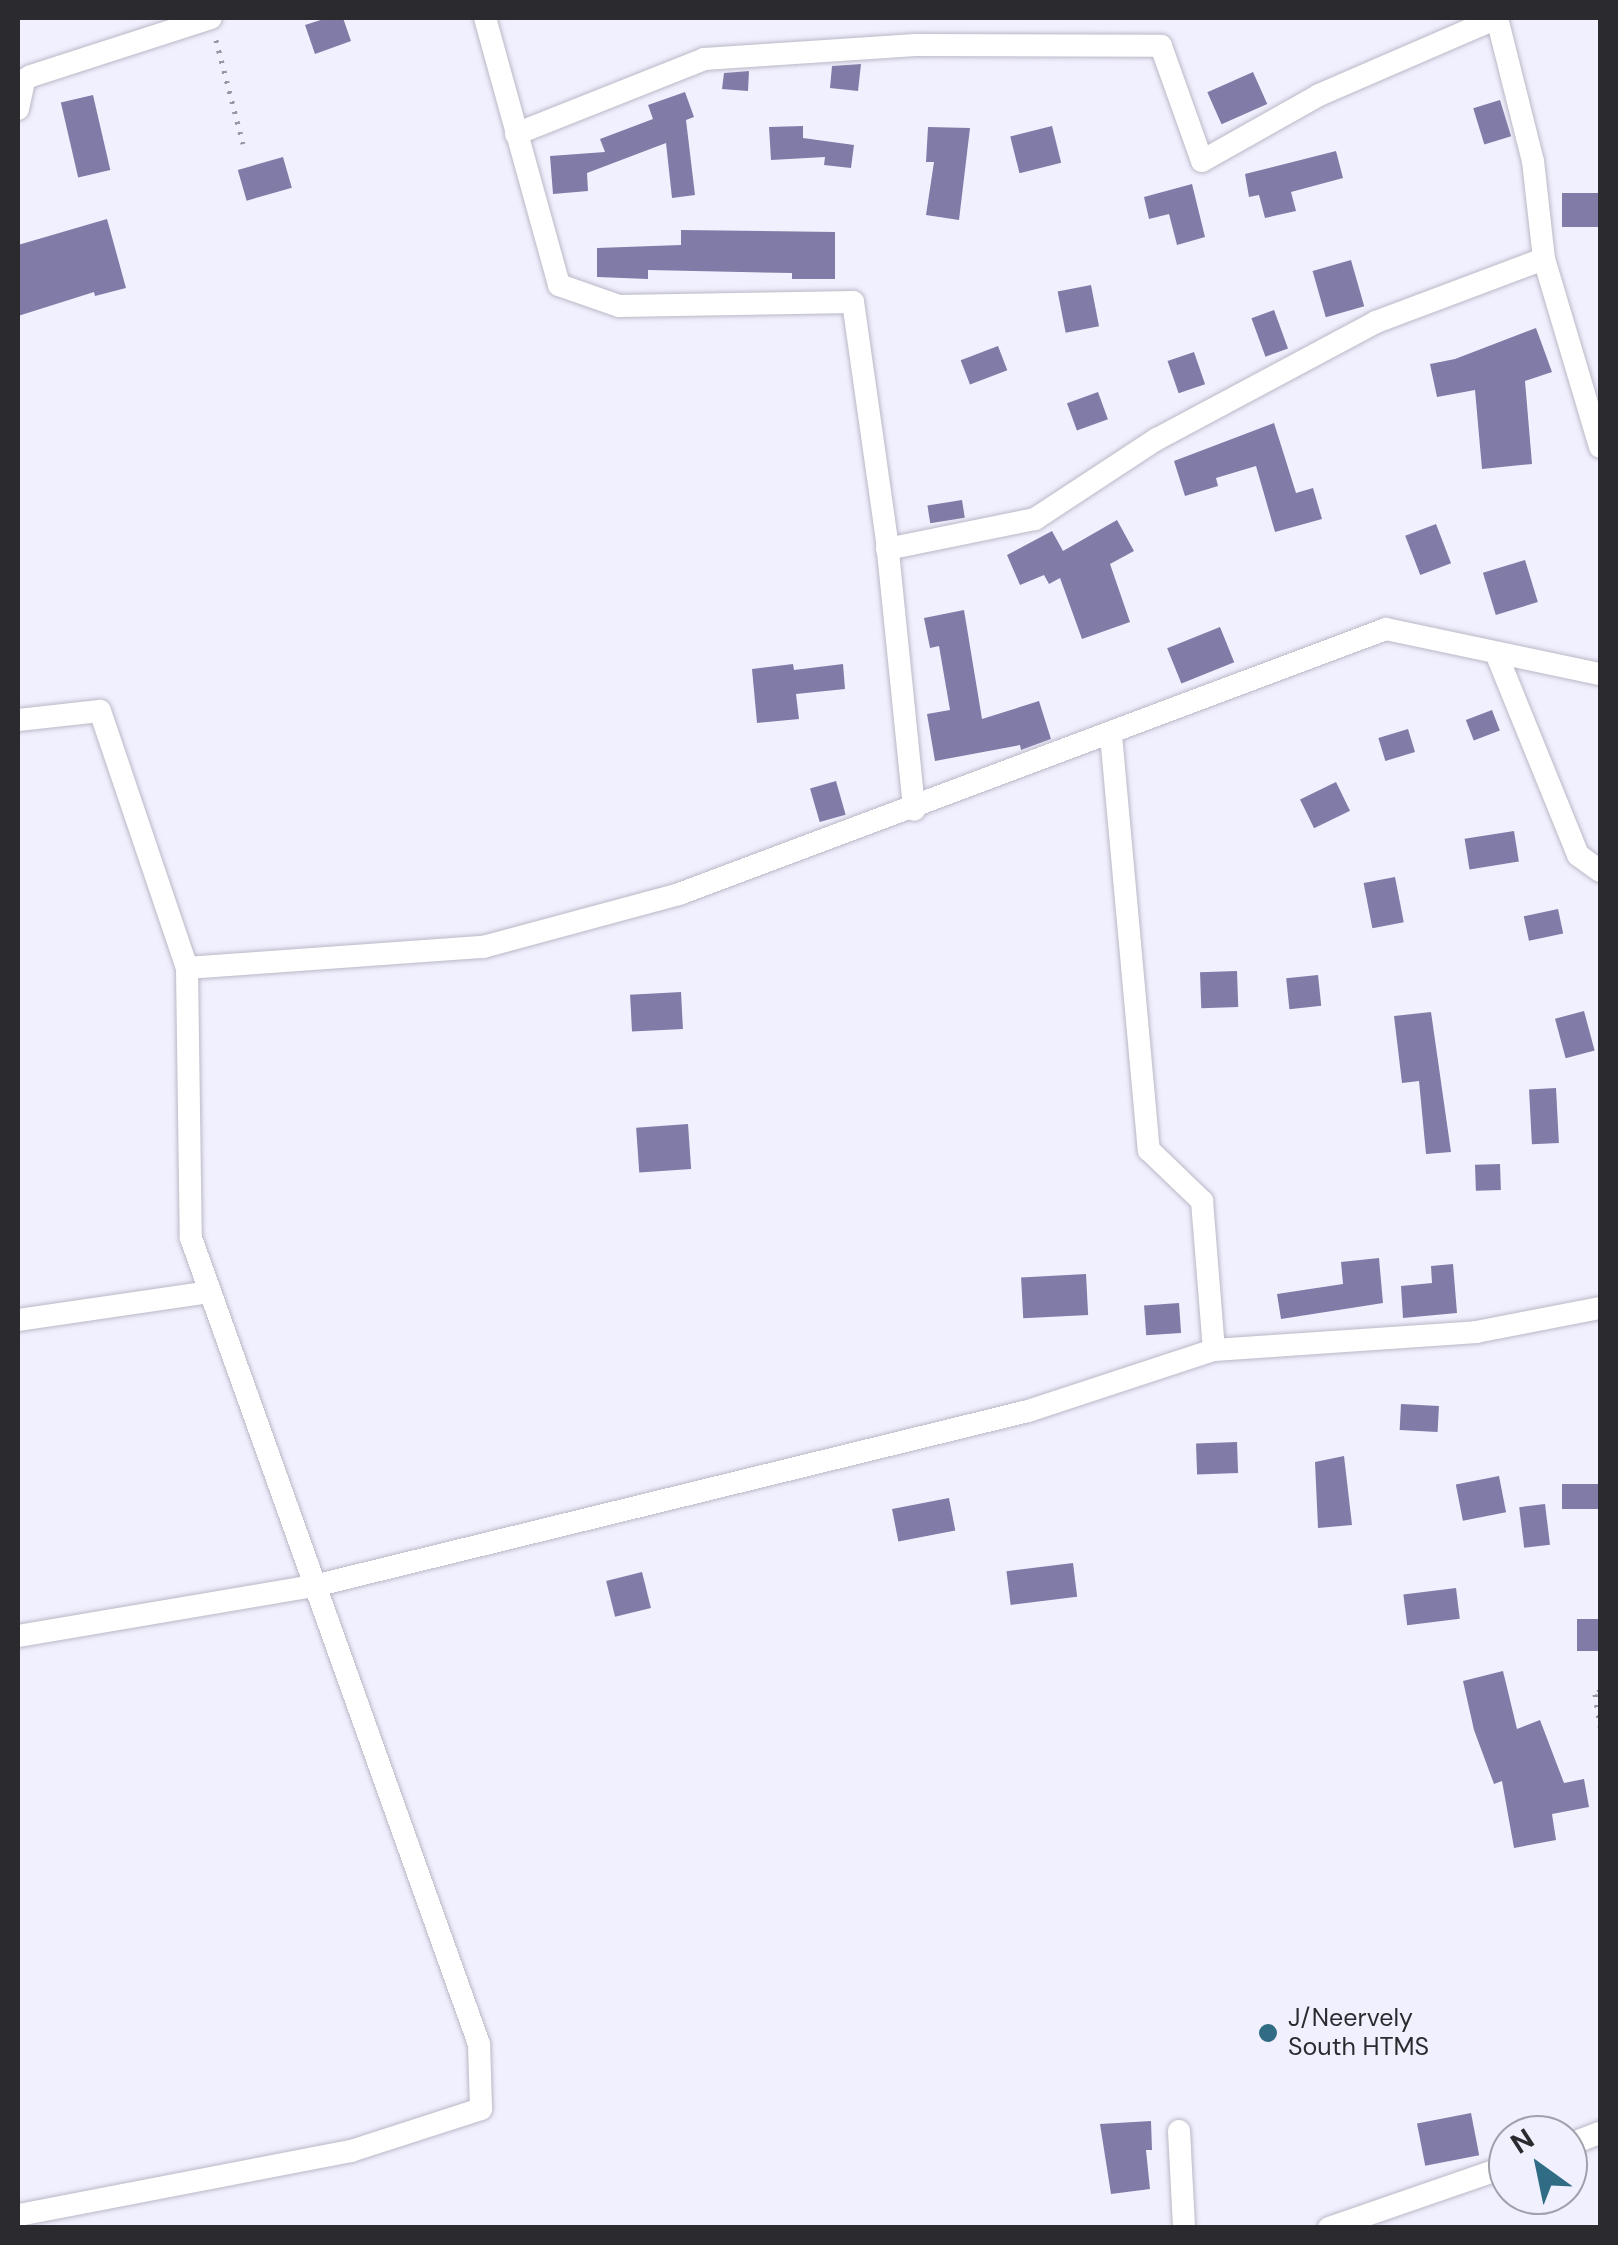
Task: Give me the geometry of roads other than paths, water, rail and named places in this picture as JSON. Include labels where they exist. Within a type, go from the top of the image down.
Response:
[{"type":"street","points":[[18,109],[24,80],[31,76],[210,18]]},
{"type":"street","points":[[484,18],[558,284],[619,306],[853,302],[888,549],[914,810]]},
{"type":"street","points":[[516,134],[704,58],[916,46],[1161,46],[1202,161],[1319,95],[1497,18],[1533,162],[1544,258],[1600,447]]},
{"type":"street","points":[[888,549],[1035,519],[1157,439],[1376,322],[1544,258]]},
{"type":"street","points":[[187,968],[483,947],[679,894],[914,810],[1386,629],[1600,674]]},
{"type":"street","points":[[1496,654],[1578,855],[1600,871]]},
{"type":"street","points":[[18,720],[100,711],[187,968],[192,1238],[480,2044],[481,2109],[351,2151],[18,2216]]},
{"type":"street","points":[[1111,736],[1149,1150],[1202,1201],[1214,1350]]},
{"type":"street","points":[[18,1320],[210,1292]]},
{"type":"street","points":[[18,1636],[318,1586],[1028,1412],[1214,1350],[1476,1332],[1600,1308]]},
{"type":"street","points":[[1178,2131],[1184,2228]]},
{"type":"street","points":[[1329,2228],[1488,2173]]},
{"type":"place","name":"J/Neervely South HTMS","points":[[1268,2033]]}]
